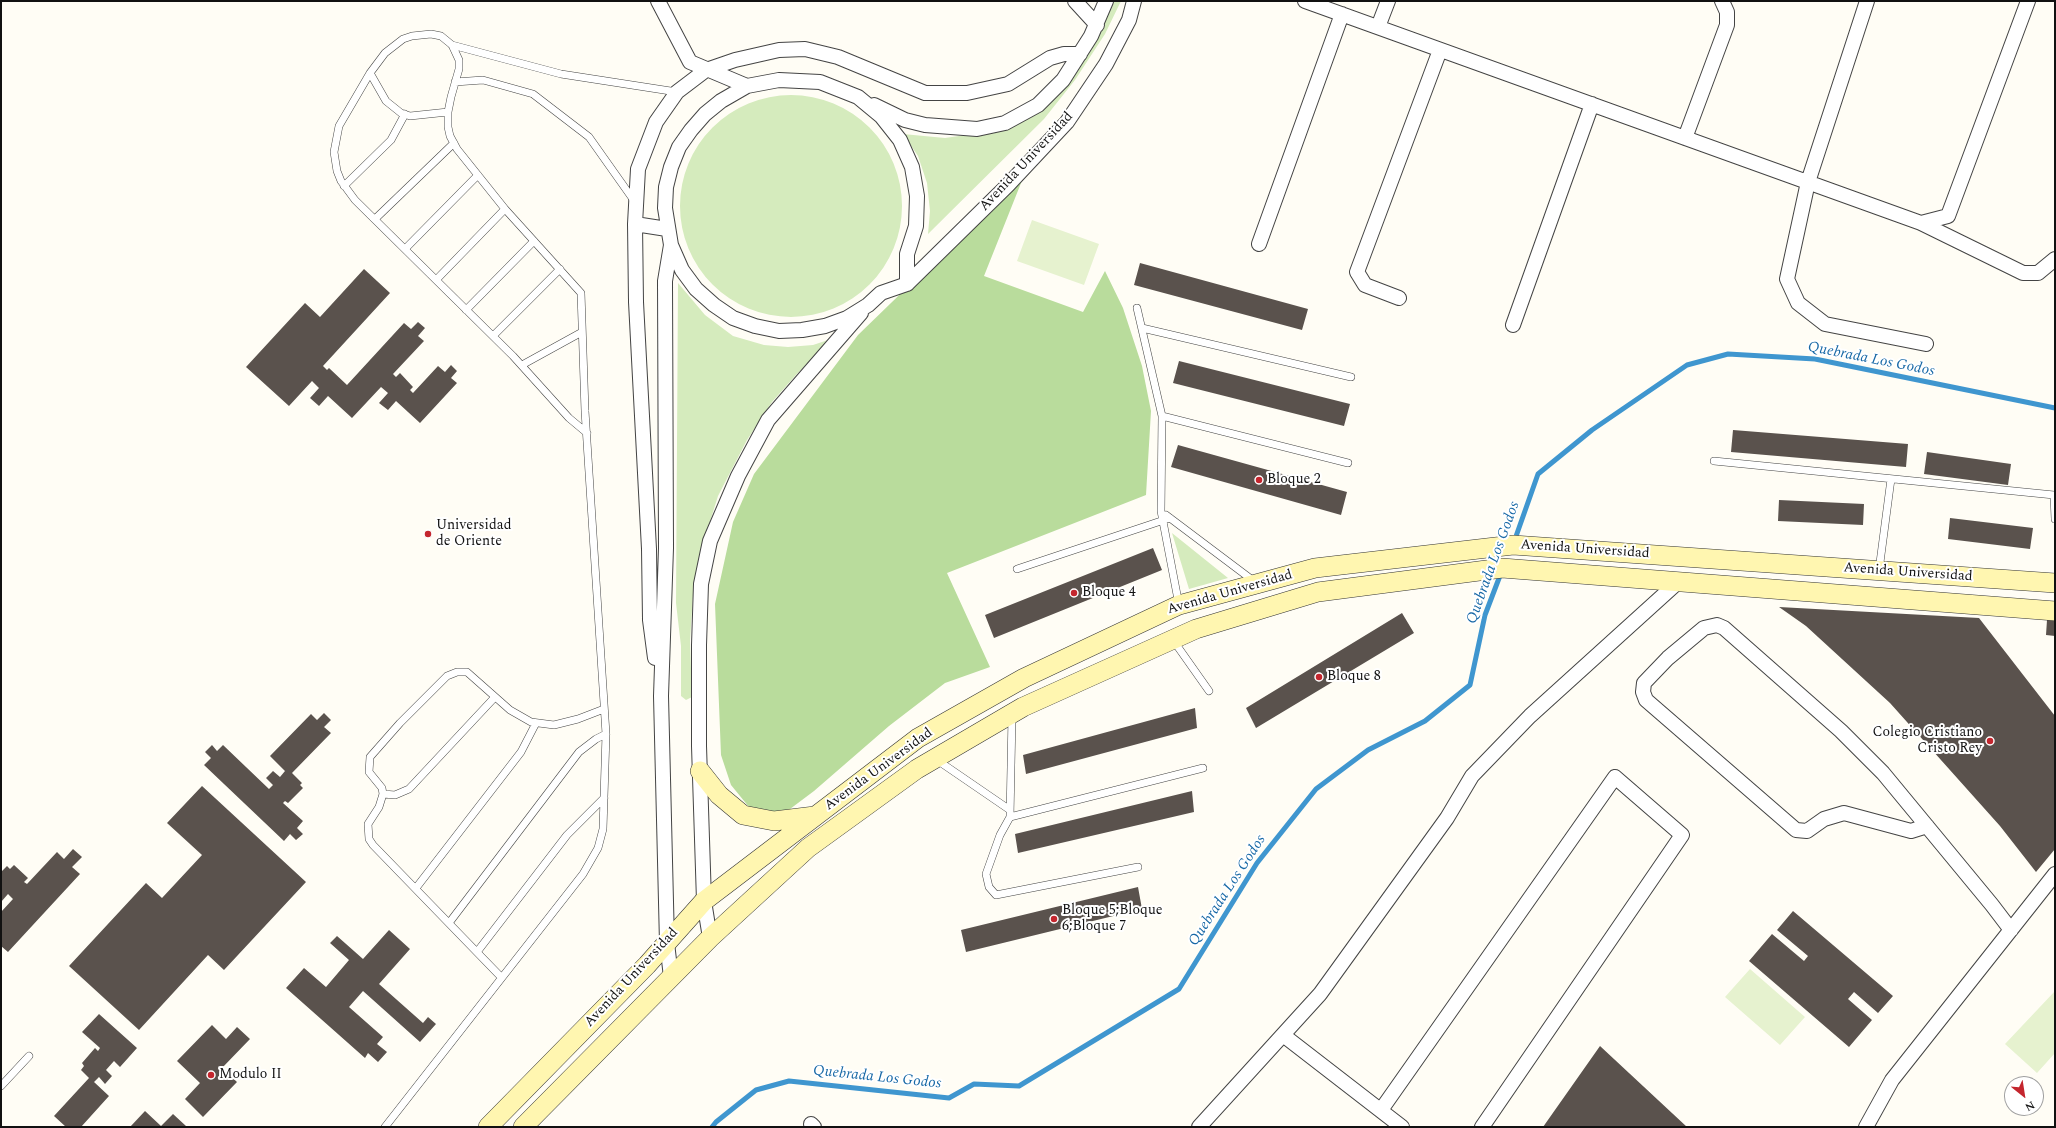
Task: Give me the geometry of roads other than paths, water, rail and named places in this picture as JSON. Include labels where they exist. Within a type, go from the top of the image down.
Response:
[{"type":"street","points":[[658,1],[690,62],[747,86]]},
{"type":"street","points":[[1075,1],[1096,25]]},
{"type":"street","points":[[868,305],[848,318],[825,326],[802,330],[779,331],[755,326],[733,318],[714,305],[696,289],[682,270],[671,245],[667,229],[665,208],[666,187],[671,167],[679,147],[691,130],[705,114],[721,101],[747,86],[779,80],[820,82],[858,97],[906,120],[925,126],[977,129],[1005,124],[1038,105],[1063,80],[1080,54],[1096,25],[1106,1]]},
{"type":"street","name":"Avenida Universidad","points":[[907,284],[1008,185],[1067,122],[1106,64],[1128,20],[1134,1]]},
{"type":"street","points":[[1305,1],[1921,223],[2023,274],[2038,273],[2055,259]]},
{"type":"street","points":[[1378,27],[1388,1]]},
{"type":"street","points":[[1685,138],[1727,25],[1727,12],[1722,1]]},
{"type":"street","points":[[1867,1],[1808,182],[1787,279],[1798,303],[1824,324],[1926,344]]},
{"type":"street","points":[[1921,223],[1948,216],[2028,1]]},
{"type":"street","points":[[1259,244],[1342,14]]},
{"type":"street","points":[[660,696],[650,620],[649,549],[636,302],[635,224],[638,169],[656,122],[677,92],[706,70],[734,60],[779,50],[805,49],[838,57],[925,93],[967,94],[1008,84],[1050,58],[1064,54],[1080,54]]},
{"type":"street","points":[[1398,298],[1365,285],[1357,272],[1440,50]]},
{"type":"street","points":[[710,938],[704,901],[698,645],[701,584],[710,541],[738,476],[768,420],[868,305],[881,293],[907,284],[908,254],[916,226],[917,196],[912,167],[900,140],[881,116],[858,97]]},
{"type":"street","points":[[1513,325],[1592,104]]},
{"type":"street","points":[[635,224],[667,229]]},
{"type":"street","points":[[671,245],[665,282],[666,548],[660,696],[667,942],[671,977]]},
{"type":"street","name":"Avenida Universidad","points":[[488,1127],[667,942],[704,901],[918,738],[1024,678],[1179,605],[1315,568],[1513,545],[2055,583]]},
{"type":"street","name":"Avenida Universidad","points":[[523,1127],[710,938],[808,848],[917,769],[1012,713],[1196,629],[1318,592],[1502,568],[2055,611]]},
{"type":"street","points":[[1199,1127],[1320,994],[1448,818],[1472,776],[1530,716],[1678,582]]},
{"type":"street","points":[[1927,826],[1911,831],[1844,813],[1824,819],[1807,831],[1796,830],[1650,704],[1643,692],[1644,683],[1668,658],[1704,628],[1712,625],[1721,626],[1841,731],[1883,773],[1927,826],[2011,930]]},
{"type":"street","points":[[700,772],[720,795],[744,815],[774,821],[816,816]]},
{"type":"street","points":[[1381,1110],[1615,777],[1682,835],[1482,1127]]},
{"type":"street","points":[[1866,1127],[1892,1080],[2055,874]]},
{"type":"street","points":[[1283,1035],[1402,1127]]},
{"type":"lane","points":[[587,433],[569,418],[522,365],[355,200],[344,186],[334,161],[336,135],[339,126],[370,73],[385,53],[403,40],[412,36],[431,34],[441,36],[452,45],[561,74],[677,92]]},
{"type":"lane","points":[[384,1127],[583,874],[598,848],[603,829],[606,734],[587,433],[581,293],[505,209],[454,143],[448,127],[448,112],[459,69],[459,60],[452,45]]},
{"type":"lane","points":[[370,73],[386,101],[392,107],[410,116],[448,112]]},
{"type":"lane","points":[[455,82],[483,80],[533,94],[589,137],[636,203]]},
{"type":"lane","points":[[344,186],[391,140],[406,114]]},
{"type":"lane","points":[[375,219],[454,143]]},
{"type":"lane","points":[[405,249],[478,175]]},
{"type":"lane","points":[[436,280],[505,209]]},
{"type":"lane","points":[[466,310],[534,241]]},
{"type":"lane","points":[[493,336],[560,269]]},
{"type":"lane","points":[[1137,308],[1162,416],[1161,511],[1166,519],[1257,584]]},
{"type":"lane","points":[[1142,328],[1351,377]]},
{"type":"lane","points":[[522,365],[582,332]]},
{"type":"lane","points":[[1162,416],[1348,463]]},
{"type":"lane","points":[[1714,462],[2054,495],[2055,519]]},
{"type":"lane","points":[[1879,571],[1891,479]]},
{"type":"lane","points":[[1017,569],[1166,519]]},
{"type":"lane","points":[[1166,519],[1179,605]]},
{"type":"lane","points":[[1173,640],[1209,691]]},
{"type":"lane","points":[[501,977],[373,845],[369,839],[368,824],[379,806],[383,794],[382,788],[369,772],[368,762],[370,757],[400,723],[447,676],[457,672],[467,672],[516,715],[536,723],[554,725],[578,719],[604,709]]},
{"type":"lane","points":[[383,794],[395,795],[409,789],[495,697]]},
{"type":"lane","points":[[1012,713],[1010,813],[1000,835],[986,874],[989,887],[996,895],[1138,867]]},
{"type":"lane","points":[[416,888],[521,752],[536,723]]},
{"type":"lane","points":[[449,923],[579,752],[596,739],[606,734]]},
{"type":"lane","points":[[935,758],[1010,813],[1203,768]]},
{"type":"lane","points":[[477,952],[567,836],[604,798]]},
{"type":"lane","points":[[1,1086],[28,1056]]},
{"type":"waterway","name":"Quebrada Los Godos","points":[[1514,542],[1538,474],[1592,430],[1687,365],[1728,354],[1815,359],[2055,408]]},
{"type":"waterway","name":"Quebrada Los Godos","points":[[712,1127],[716,1122],[756,1090],[789,1081],[949,1098],[974,1084],[1019,1086],[1179,989],[1257,863],[1316,789],[1368,750],[1425,721],[1470,685],[1485,615],[1501,573]]},
{"type":"place","name":"Bloque 2","points":[[1259,480]]},
{"type":"place","name":"Universidad de Oriente","points":[[428,534]]},
{"type":"place","name":"Bloque 4","points":[[1074,593]]},
{"type":"place","name":"Bloque 8","points":[[1319,677]]},
{"type":"place","name":"Colegio Cristiano Cristo Rey","points":[[1990,741]]},
{"type":"place","name":"Bloque 5;Bloque 6;Bloque 7","points":[[1054,919]]},
{"type":"place","name":"Modulo II","points":[[211,1075]]}]
